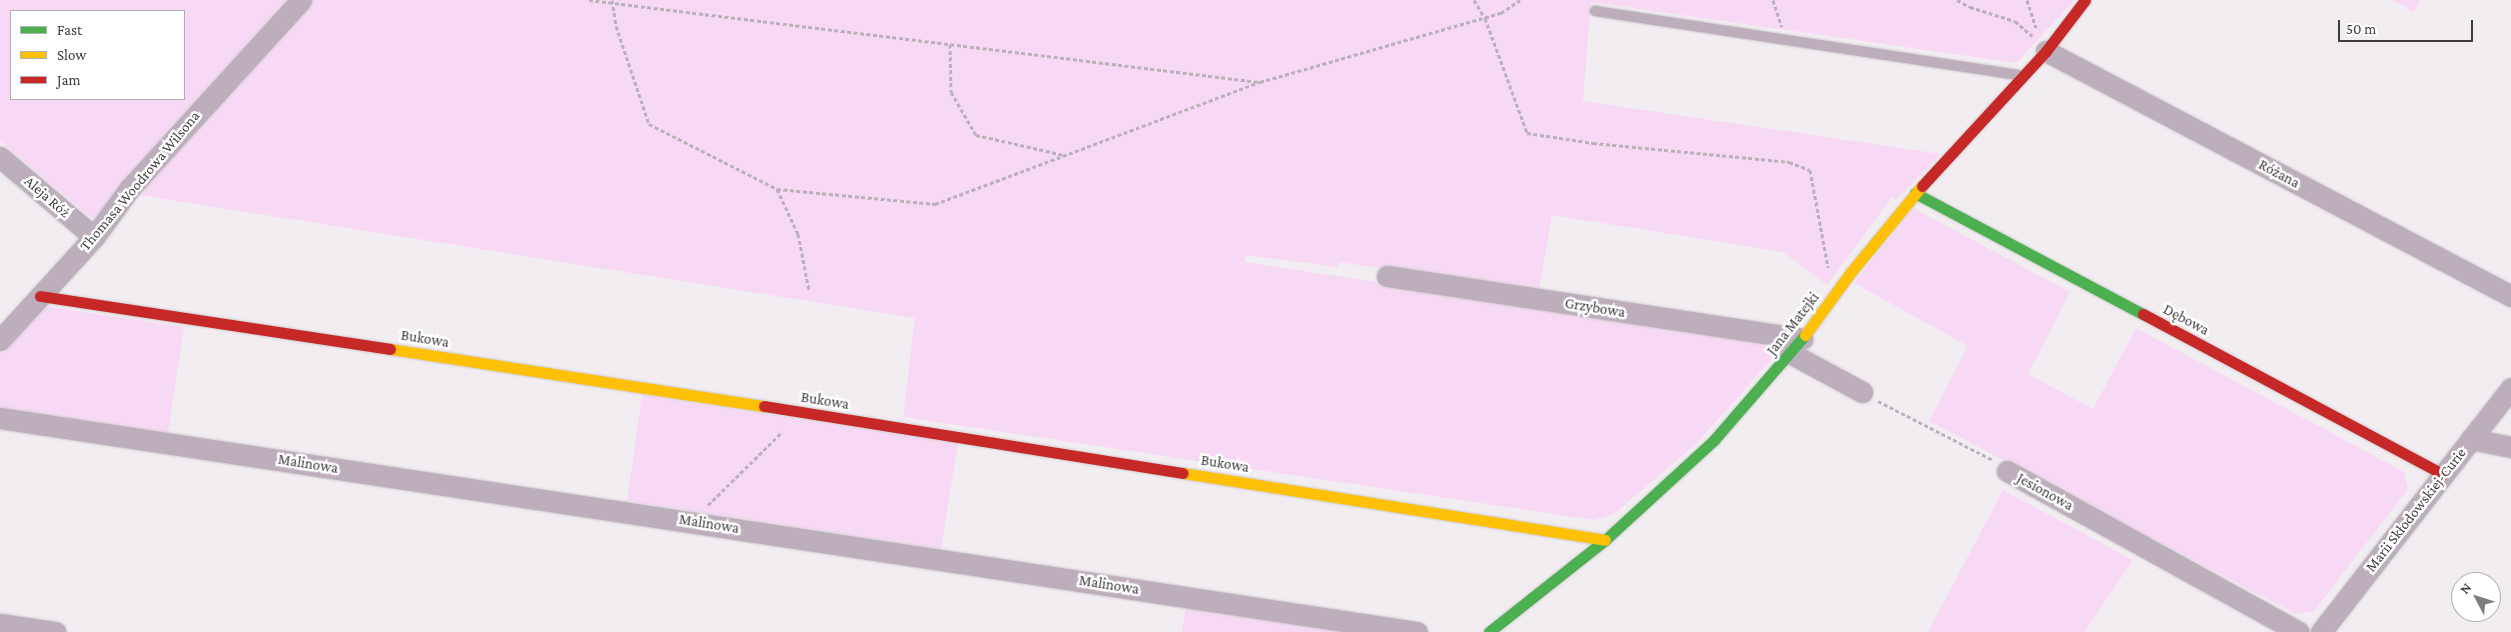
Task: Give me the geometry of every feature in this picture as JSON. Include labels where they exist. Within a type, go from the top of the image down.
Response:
[{"type":"street","name":"Thomasa Woodrowa Wilsona","points":[[0,340],[94,237],[130,188],[301,0]]},
{"type":"street","name":"Jana Matejki","points":[[1488,632],[1605,540],[1714,440],[1796,346],[1851,272],[1915,193],[2046,51],[2085,0]]},
{"type":"street","name":"Różana","points":[[2046,51],[2511,296]]},
{"type":"street","name":"Aleja Róż","points":[[0,156],[94,237]]},
{"type":"street","name":"Dębowa","points":[[1915,193],[2443,474]]},
{"type":"street","name":"Grzybowa","points":[[1387,276],[1796,346]]},
{"type":"street","name":"Bukowa","points":[[40,296],[802,412],[1605,540]]},
{"type":"street","points":[[1796,346],[1862,392]]},
{"type":"street","name":"Marii Skłodowskiej-Curie","points":[[2321,632],[2511,388]]},
{"type":"street","name":"Malinowa","points":[[0,418],[1417,632]]},
{"type":"street","points":[[2471,439],[2511,447]]},
{"type":"street","name":"Jesionowa","points":[[2007,471],[2299,632]]},
{"type":"street","points":[[0,624],[55,632]]},
{"type":"lane","points":[[1595,11],[2021,76]]},
{"type":"path","points":[[589,0],[613,1],[1260,82]]},
{"type":"path","points":[[1474,0],[1485,18],[1527,133],[1593,142],[1789,162],[1810,170],[1828,268]]},
{"type":"path","points":[[613,1],[616,26],[649,124],[777,189],[935,204],[1260,82],[1501,13],[1520,0]]},
{"type":"path","points":[[1773,0],[1786,40]]},
{"type":"path","points":[[1957,0],[1970,7],[2016,20],[2046,51]]},
{"type":"path","points":[[950,44],[951,92],[976,135],[1065,155]]},
{"type":"path","points":[[777,189],[798,234],[809,290]]},
{"type":"path","name":"Jesionowa","points":[[1862,392],[1989,457],[2007,471]]},
{"type":"path","points":[[692,521],[802,412]]},
{"type":"shaded area","points":[[0,0],[292,0],[93,219],[0,141]]},
{"type":"shaded area","points":[[312,0],[2075,0],[2016,63],[1591,2],[1583,101],[1941,154],[1896,200],[1892,197],[1827,285],[1783,252],[1552,215],[1539,292],[1339,262],[1337,267],[1246,255],[1245,262],[1784,345],[1697,443],[1614,514],[1594,520],[903,417],[915,318],[132,194]]},
{"type":"shaded area","points":[[2393,0],[2420,0],[2414,12]]},
{"type":"shaded area","points":[[1913,208],[2070,292],[2028,374],[2093,409],[2136,328],[2404,472],[2408,489],[2314,611],[2296,614],[1929,421],[1968,346],[1854,283]]},
{"type":"shaded area","points":[[37,305],[184,327],[168,433],[0,407],[0,347]]},
{"type":"shaded area","points":[[642,395],[958,443],[941,549],[627,501]]},
{"type":"shaded area","points":[[2003,490],[2133,560],[2084,632],[1928,632]]},
{"type":"shaded area","points":[[1186,606],[1359,632],[1182,632]]},
{"type":"traffic: fast","points":[[1915,193],[2143,314]]},
{"type":"traffic: fast","points":[[1489,632],[1605,540],[1714,440],[1805,335]]},
{"type":"traffic: slow","points":[[1805,335],[1851,272],[1922,186]]},
{"type":"traffic: slow","points":[[390,349],[764,406]]},
{"type":"traffic: slow","points":[[1183,473],[1605,540]]},
{"type":"traffic: jam","points":[[1922,186],[2046,51],[2085,0]]},
{"type":"traffic: jam","points":[[40,296],[390,349]]},
{"type":"traffic: jam","points":[[2143,314],[2443,474]]},
{"type":"traffic: jam","points":[[764,406],[1183,473]]}]
